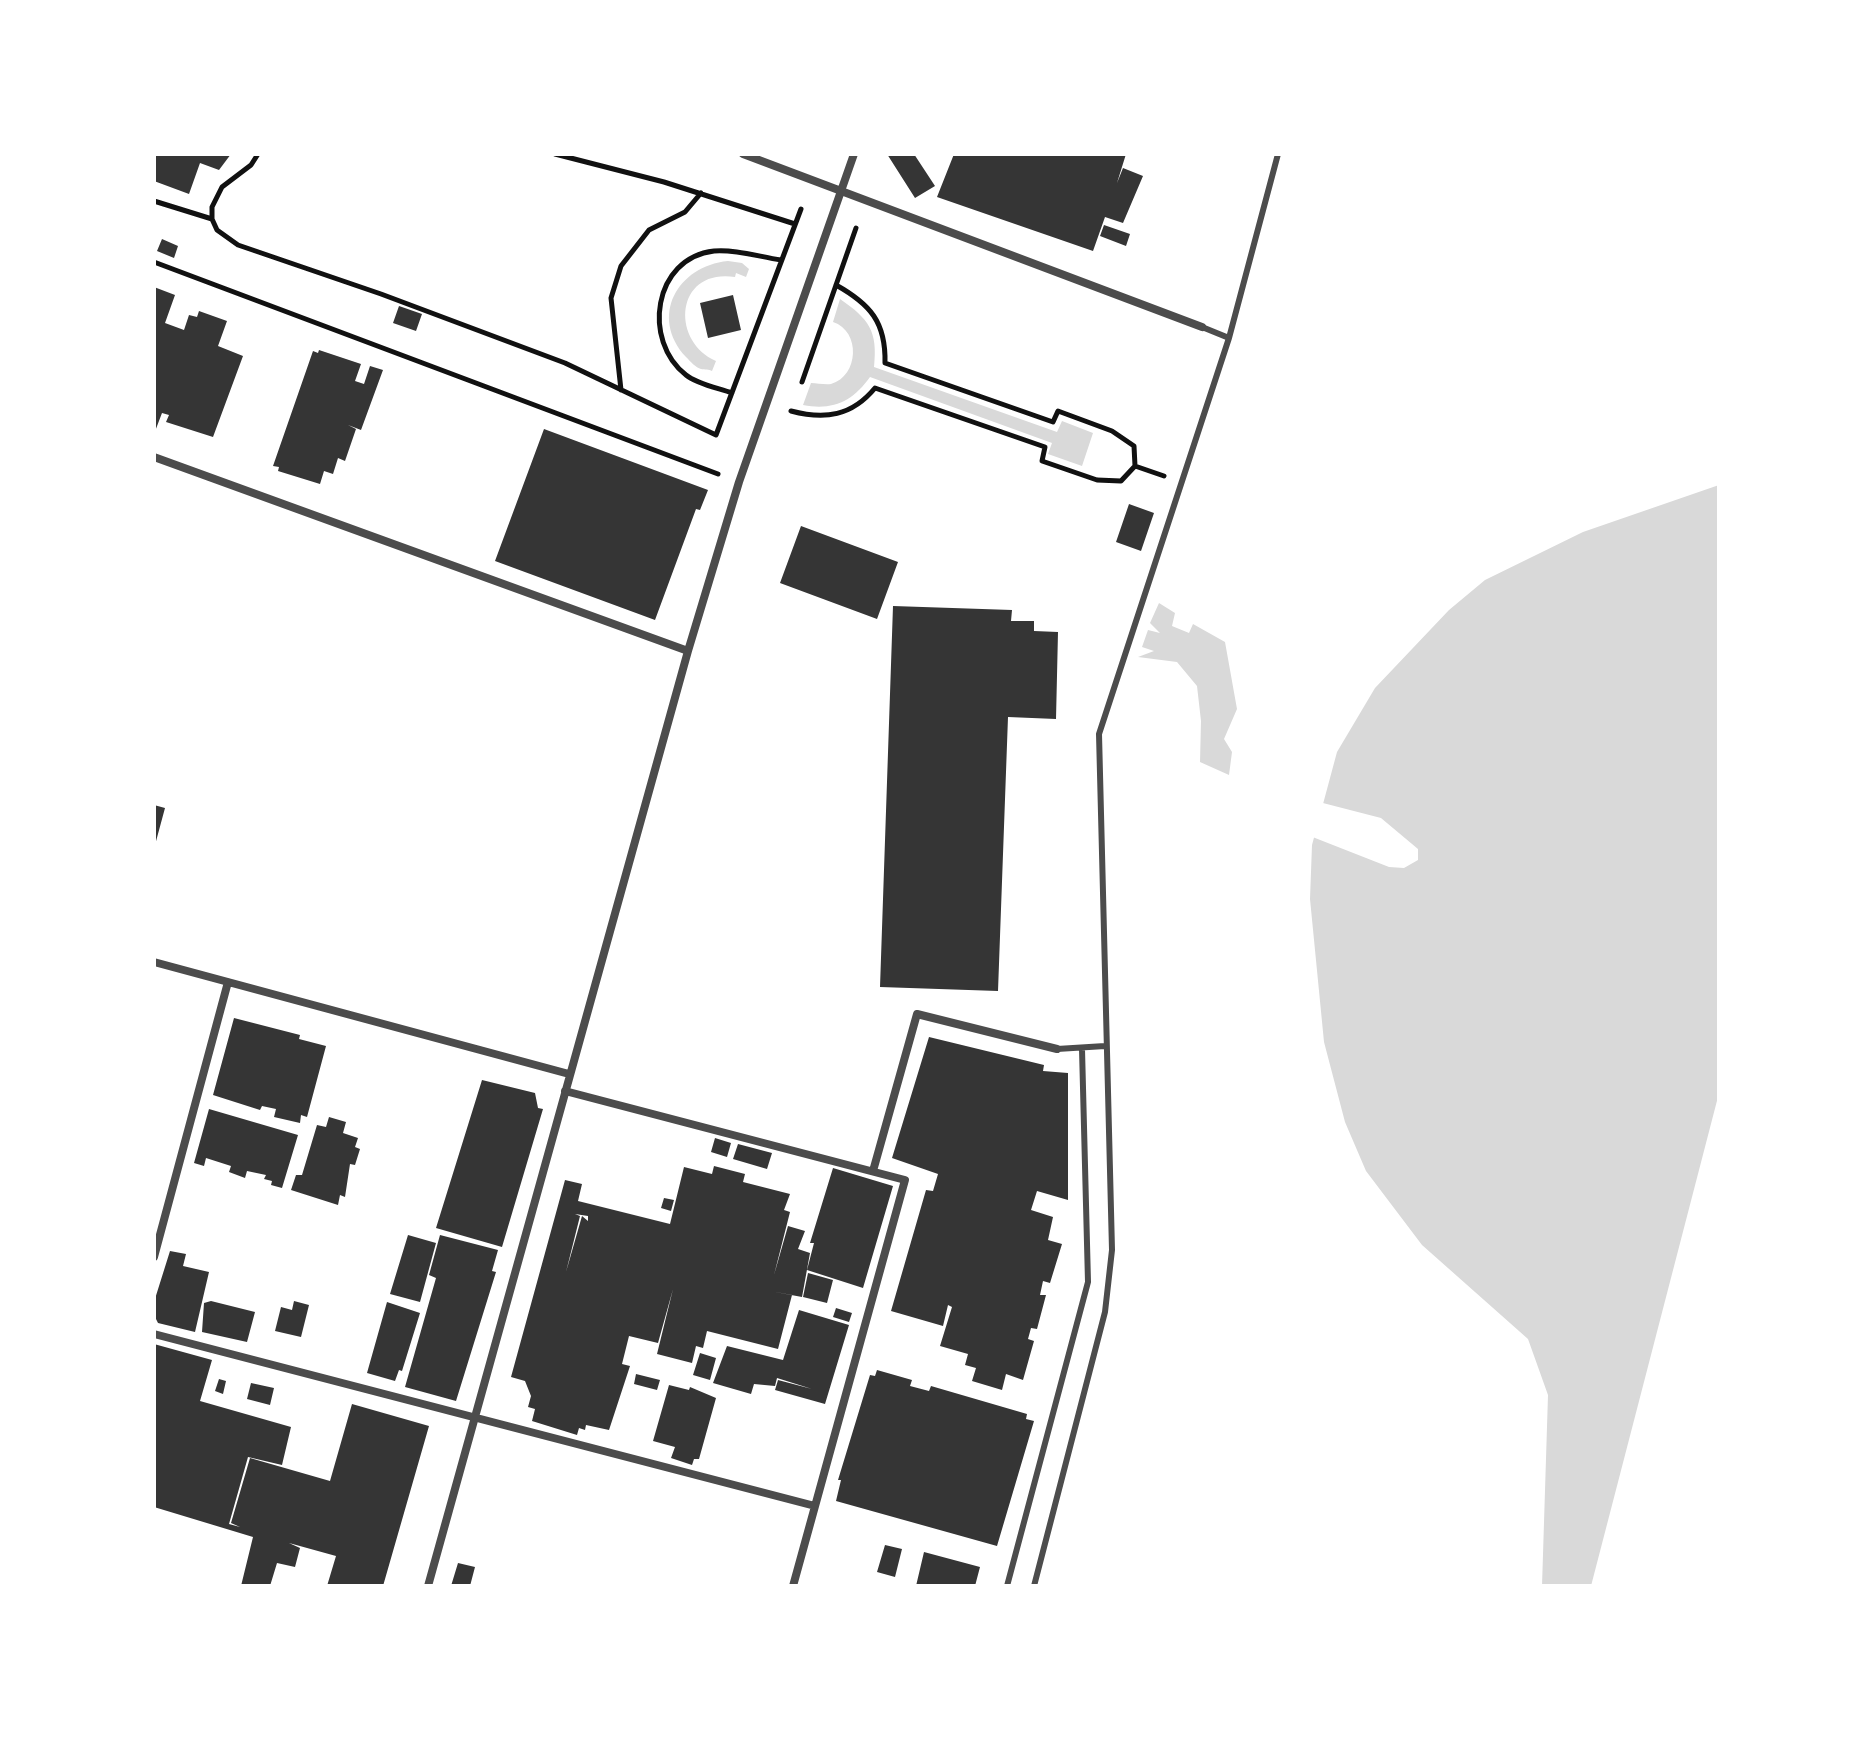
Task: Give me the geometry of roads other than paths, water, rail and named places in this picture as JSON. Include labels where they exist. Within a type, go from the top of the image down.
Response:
[{"type":"street","points":[[743,154],[1202,327]]},
{"type":"street","points":[[428,1586],[688,651],[739,482],[854,154]]},
{"type":"street","points":[[154,457],[688,651]]},
{"type":"street","points":[[154,962],[569,1074]]},
{"type":"street","points":[[154,1257],[228,982]]},
{"type":"street","points":[[873,1171],[917,1014],[1057,1049]]},
{"type":"street","points":[[565,1091],[905,1180],[793,1586]]},
{"type":"street","points":[[154,1334],[815,1506]]},
{"type":"lane","points":[[1034,1586],[1105,1312],[1112,1250],[1099,734],[1229,338],[1278,154]]},
{"type":"lane","points":[[1202,327],[1229,338]]},
{"type":"lane","points":[[1057,1049],[1105,1046]]},
{"type":"lane","points":[[1007,1586],[1088,1282],[1082,1049]]}]
